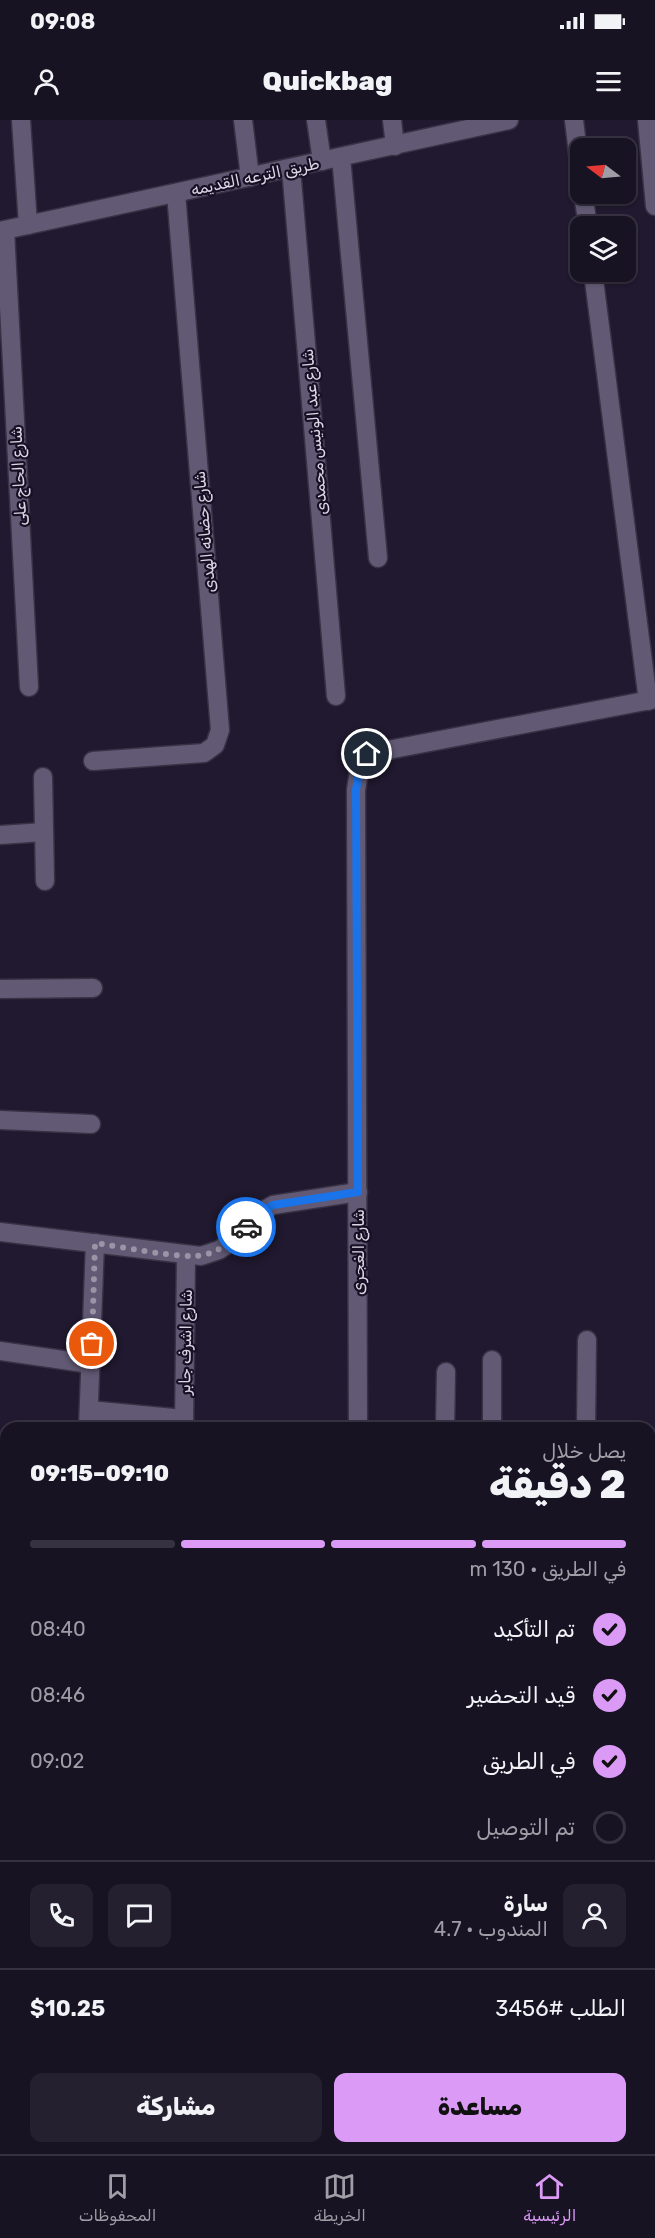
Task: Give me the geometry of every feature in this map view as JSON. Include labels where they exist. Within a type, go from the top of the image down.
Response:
[{"type":"street","points":[[21,120],[28,225]]},
{"type":"street","points":[[243,120],[250,177]]},
{"type":"street","points":[[316,120],[321,161]]},
{"type":"street","points":[[392,120],[395,146]]},
{"type":"street","name":"طريق الترعه القديمه","points":[[3,230],[510,120]]},
{"type":"street","points":[[574,120],[576,138]]},
{"type":"street","points":[[647,120],[655,206]]},
{"type":"street","points":[[341,157],[378,558]]},
{"type":"street","name":"شارع عبد الونيس محمدى","points":[[291,168],[336,696]]},
{"type":"street","name":"شارع حضانه الهدى","points":[[93,760],[204,753],[215,745],[220,730],[176,193]]},
{"type":"street","name":"شارع الحاج على","points":[[3,230],[29,687]]},
{"type":"street","points":[[594,282],[652,700]]},
{"type":"street","name":"شارع الغجرى","points":[[358,1422],[356,790],[360,765],[367,754],[652,700]]},
{"type":"street","points":[[43,777],[45,881]]},
{"type":"street","points":[[0,835],[44,832]]},
{"type":"street","points":[[0,989],[93,988]]},
{"type":"street","points":[[0,1120],[91,1124]]},
{"type":"street","points":[[0,1232],[201,1256],[219,1250],[231,1242],[259,1213],[273,1205],[358,1192]]},
{"type":"street","points":[[95,1243],[88,1419],[160,1422]]},
{"type":"street","name":"شارع اشرف جابر","points":[[184,1422],[186,1256]]},
{"type":"street","points":[[586,1422],[587,1340]]},
{"type":"street","points":[[0,1351],[91,1364]]},
{"type":"street","points":[[492,1360],[492,1422]]},
{"type":"street","points":[[445,1422],[446,1372]]},
{"type":"way so far","points":[[92,1344],[95,1243],[186,1256],[201,1256],[219,1250],[246,1227]]},
{"type":"route","points":[[246,1227],[259,1213],[273,1205],[358,1192],[356,790],[357,774],[367,754]]}]
